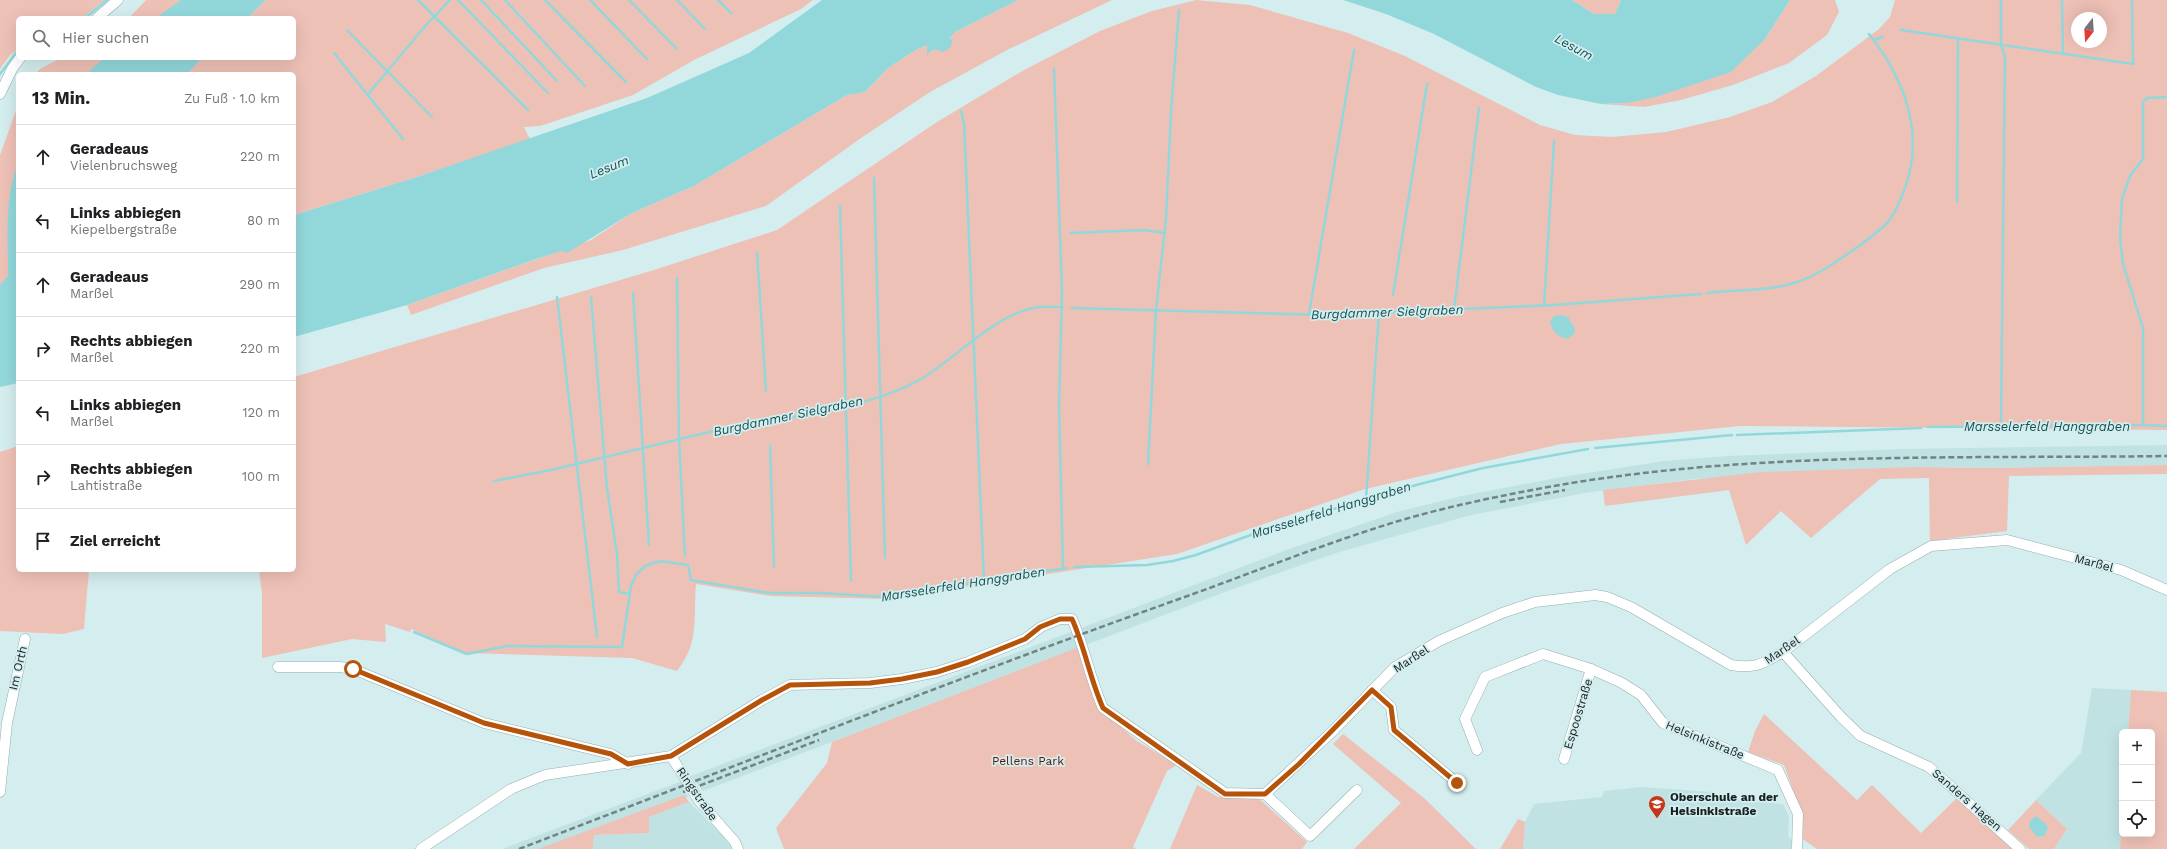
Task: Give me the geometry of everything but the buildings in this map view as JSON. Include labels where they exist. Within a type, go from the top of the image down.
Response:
[{"type":"street","points":[[99,16],[118,0]]},
{"type":"street","points":[[0,94],[9,74],[19,60]]},
{"type":"street","name":"Marßel","points":[[1265,794],[1310,753],[1395,667],[1439,641],[1502,613],[1535,602],[1595,595],[1607,597],[1631,607],[1731,665],[1749,668],[1764,663],[1782,652],[1890,569],[1931,546],[2007,540],[2121,570],[2167,590]]},
{"type":"street","points":[[421,849],[512,789],[545,775],[628,764],[671,756],[762,700],[790,685],[870,683],[902,679],[937,672],[968,662],[1025,639],[1040,627],[1060,619],[1072,619],[1078,632],[1095,692],[1103,708],[1225,794],[1265,794],[1310,836],[1357,790]]},
{"type":"street","name":"Im Orth","points":[[0,792],[7,722],[25,639]]},
{"type":"street","name":"Sanders Hagen","points":[[1782,652],[1841,717],[1861,736],[1929,767],[2020,849]]},
{"type":"street","name":"Helsinkistraße","points":[[1477,750],[1465,719],[1485,677],[1543,654],[1591,669],[1622,683],[1641,695],[1663,723],[1778,770],[1798,814],[1797,849]]},
{"type":"street","points":[[278,667],[353,669],[484,723],[611,754],[628,764]]},
{"type":"street","name":"Espoostraße","points":[[1564,759],[1591,669]]},
{"type":"street","points":[[1372,690],[1391,707],[1394,730],[1457,783]]},
{"type":"street","name":"Ringstraße","points":[[671,756],[700,802],[735,842],[738,849]]},
{"type":"shaded area","points":[[2167,445],[2167,465],[1988,468],[1913,467],[1692,479],[1584,493],[1467,516],[1336,553],[1230,590],[703,791],[691,776],[1292,548],[1397,512],[1462,496],[1556,478],[1664,461],[1728,456],[1904,449]]},
{"type":"shaded area","points":[[2092,688],[2131,690],[2128,729],[2119,729],[2120,849],[2054,849],[2067,829],[2036,800],[2081,753]]},
{"type":"shaded area","points":[[682,781],[688,797],[548,849],[502,849]]},
{"type":"shaded area","name":"Oberschule an der Helsinkistraße","points":[[1641,787],[1711,792],[1711,798],[1783,804],[1789,816],[1788,836],[1792,841],[1791,849],[1523,849],[1525,822],[1534,804],[1602,797],[1604,791]]},
{"type":"shaded area","points":[[689,802],[724,837],[733,849],[593,849],[594,835],[648,833],[649,817]]},
{"type":"green space","points":[[0,0],[105,0],[85,16],[16,16],[16,50],[10,55],[0,69]]},
{"type":"green space","points":[[146,0],[228,0],[210,16],[131,16]]},
{"type":"green space","points":[[266,0],[813,0],[801,9],[694,60],[633,95],[540,126],[524,127],[530,139],[417,177],[296,214],[296,72],[189,72],[200,60],[296,60],[296,16],[249,16]]},
{"type":"green space","points":[[1018,0],[1112,0],[1009,49],[930,92],[861,138],[766,206],[623,250],[544,268],[411,315],[407,305],[591,240],[632,213],[694,186],[847,95],[865,92],[888,68],[914,51],[927,45],[934,49],[953,39],[949,39],[955,32]]},
{"type":"green space","points":[[1196,0],[1250,5],[1348,33],[1405,56],[1540,125],[1575,135],[1612,137],[1666,132],[1730,117],[1772,102],[1816,76],[1879,29],[1890,17],[1895,0],[2167,0],[2167,430],[1740,426],[1561,444],[1365,489],[1177,554],[886,599],[771,596],[696,584],[695,619],[692,640],[689,650],[677,671],[632,658],[466,653],[411,629],[410,632],[385,624],[386,642],[352,639],[262,658],[262,594],[259,572],[296,572],[296,376],[654,270],[777,230],[937,122],[1024,70],[1100,31],[1152,11]]},
{"type":"green space","points":[[1572,0],[1621,0],[1615,14],[1594,14]]},
{"type":"green space","points":[[1790,0],[1835,0],[1839,12],[1827,35],[1789,63],[1733,85],[1681,100],[1644,107],[1601,104],[1627,103],[1765,39]]},
{"type":"green space","points":[[57,60],[162,60],[148,72],[37,72]]},
{"type":"green space","points":[[16,111],[16,284],[0,296],[0,155]]},
{"type":"green space","points":[[16,447],[16,572],[89,572],[84,629],[63,634],[0,631],[0,452]]},
{"type":"green space","points":[[2167,465],[2167,474],[2009,476],[2007,531],[1930,541],[1929,478],[1880,479],[1811,538],[1781,511],[1746,545],[1729,490],[1605,506],[1603,490],[1761,472],[1913,467],[1988,468]]},
{"type":"green space","name":"Pellens Park","points":[[1079,647],[1101,710],[1137,741],[1177,765],[1167,771],[1133,847],[1136,849],[784,849],[776,828],[827,763],[832,742]]},
{"type":"green space","points":[[2131,690],[2167,692],[2167,849],[2120,849],[2121,837],[2155,837],[2155,729],[2128,729]]},
{"type":"green space","points":[[1764,714],[1857,800],[1872,785],[1921,833],[1957,798],[2012,849],[1817,849],[1801,838],[1801,812],[1784,765],[1748,752],[1755,731]]},
{"type":"green space","points":[[1343,734],[1424,798],[1476,849],[1354,849],[1401,803],[1333,744]]},
{"type":"green space","points":[[1197,785],[1218,797],[1256,796],[1307,842],[1302,849],[1170,849]]},
{"type":"green space","points":[[684,795],[689,802],[649,817],[649,833],[594,835],[593,849],[538,849]]},
{"type":"green space","points":[[2036,800],[2067,829],[2054,849],[2029,849],[2008,830]]},
{"type":"green space","points":[[1518,819],[1525,822],[1523,849],[1500,849]]},
{"type":"water","points":[[181,0],[266,0],[249,16],[159,16]]},
{"type":"water","name":"Lesum","points":[[822,0],[1018,0],[955,32],[949,39],[953,39],[950,48],[943,52],[934,49],[927,55],[927,45],[914,51],[888,68],[865,92],[847,95],[694,186],[632,213],[567,253],[561,251],[407,305],[296,336],[296,214],[417,177],[647,98],[749,53]]},
{"type":"water","name":"Lesum","points":[[1343,0],[1572,0],[1594,14],[1615,14],[1621,0],[1790,0],[1765,39],[1731,72],[1656,97],[1627,103],[1601,104],[1558,95],[1536,87],[1434,34],[1386,14]]},
{"type":"water","points":[[102,60],[200,60],[189,72],[88,72]]},
{"type":"water","points":[[16,170],[16,383],[0,387],[0,285],[8,276],[7,233],[9,205]]},
{"type":"water","points":[[1560,315],[1568,317],[1575,329],[1574,334],[1567,339],[1556,333],[1550,322],[1554,316]]},
{"type":"water","points":[[2036,816],[2046,824],[2048,829],[2044,836],[2037,837],[2029,827],[2030,821]]},
{"type":"waterway","points":[[87,16],[107,0]]},
{"type":"waterway","points":[[418,0],[528,110]]},
{"type":"waterway","points":[[368,94],[427,24],[450,0]]},
{"type":"waterway","points":[[458,0],[548,93]]},
{"type":"waterway","points":[[481,0],[557,81]]},
{"type":"waterway","points":[[505,0],[585,86]]},
{"type":"waterway","points":[[545,0],[626,82]]},
{"type":"waterway","points":[[590,0],[647,59]]},
{"type":"waterway","points":[[629,0],[677,49]]},
{"type":"waterway","points":[[677,0],[705,29]]},
{"type":"waterway","points":[[718,0],[731,13]]},
{"type":"waterway","points":[[2001,0],[2001,45],[2005,56],[2001,421]]},
{"type":"waterway","points":[[2062,0],[2063,53]]},
{"type":"waterway","name":"Burgdammer Sielgraben","points":[[1901,30],[2133,64],[2132,0]]},
{"type":"waterway","points":[[1148,464],[1156,310],[1166,219],[1171,111],[1179,10]]},
{"type":"waterway","points":[[347,30],[432,117]]},
{"type":"waterway","name":"Burgdammer Sielgraben","points":[[1707,293],[1763,289],[1786,285],[1804,279],[1824,269],[1859,246],[1883,227],[1893,215],[1905,188],[1911,167],[1913,147],[1912,127],[1908,107],[1901,88],[1892,69],[1869,34]]},
{"type":"waterway","name":"Burgdammer Sielgraben","points":[[1873,40],[1883,37]]},
{"type":"waterway","points":[[1957,202],[1958,39]]},
{"type":"waterway","points":[[1309,314],[1354,50]]},
{"type":"waterway","points":[[0,74],[16,53]]},
{"type":"waterway","points":[[334,53],[403,139]]},
{"type":"waterway","points":[[1054,69],[1062,292],[1059,405],[1063,569]]},
{"type":"waterway","points":[[1393,295],[1427,84]]},
{"type":"waterway","name":"Marsselerfeld Hanggraben","points":[[1928,427],[2143,425],[2143,328],[2123,264],[2120,238],[2122,199],[2130,176],[2143,159],[2143,102],[2147,98],[2167,97]]},
{"type":"waterway","points":[[1454,309],[1479,108]]},
{"type":"waterway","points":[[961,111],[964,124],[984,581]]},
{"type":"waterway","points":[[1544,306],[1554,141]]},
{"type":"waterway","points":[[874,178],[885,558]]},
{"type":"waterway","points":[[840,206],[851,581]]},
{"type":"waterway","points":[[1070,233],[1143,230],[1165,233]]},
{"type":"waterway","points":[[757,253],[766,391]]},
{"type":"waterway","points":[[677,278],[679,439],[685,556]]},
{"type":"waterway","points":[[633,293],[649,545]]},
{"type":"waterway","name":"Burgdammer Sielgraben","points":[[1072,308],[1323,315],[1554,305],[1701,294]]},
{"type":"waterway","name":"Burgdammer Sielgraben","points":[[557,297],[597,637]]},
{"type":"waterway","points":[[591,297],[607,488],[617,554],[619,592],[630,594]]},
{"type":"waterway","name":"Burgdammer Sielgraben","points":[[494,481],[551,470],[751,422],[815,413],[883,396],[903,388],[934,371],[974,339],[1003,320],[1037,307],[1063,307]]},
{"type":"waterway","points":[[1366,498],[1379,312]]},
{"type":"waterway","points":[[2143,425],[2167,426]]},
{"type":"waterway","name":"Marsselerfeld Hanggraben","points":[[1737,435],[1921,428]]},
{"type":"waterway","name":"Marsselerfeld Hanggraben","points":[[1595,448],[1732,435]]},
{"type":"waterway","points":[[770,446],[774,567]]},
{"type":"waterway","name":"Marsselerfeld Hanggraben","points":[[1074,567],[1147,565],[1173,561],[1196,555],[1275,526],[1416,485],[1483,468],[1588,449]]},
{"type":"waterway","name":"Marsselerfeld Hanggraben","points":[[414,632],[467,654],[507,646],[622,647],[631,586],[636,575],[645,566],[660,561],[688,565],[691,580],[769,593],[821,593],[884,597],[1066,568]]},
{"type":"railway","points":[[519,849],[848,722],[1300,554],[1392,523],[1452,507],[1532,490],[1611,477],[1690,468],[1769,462],[1848,459],[2167,456]]},
{"type":"railway","points":[[1500,502],[1565,490]]},
{"type":"railway","points":[[683,792],[819,740]]},
{"type":"place","name":"Oberschule an der Helsinkistraße","points":[[1657,819]]},
{"type":"route","points":[[353,669],[459,714],[484,723],[611,754],[628,764],[671,756],[762,700],[790,685],[870,683],[902,679],[937,672],[968,662],[1025,639],[1040,627],[1060,619],[1072,619],[1078,632],[1095,692],[1103,708],[1176,761],[1225,794],[1265,794],[1333,731],[1372,690],[1391,707],[1394,730],[1457,783]]}]
